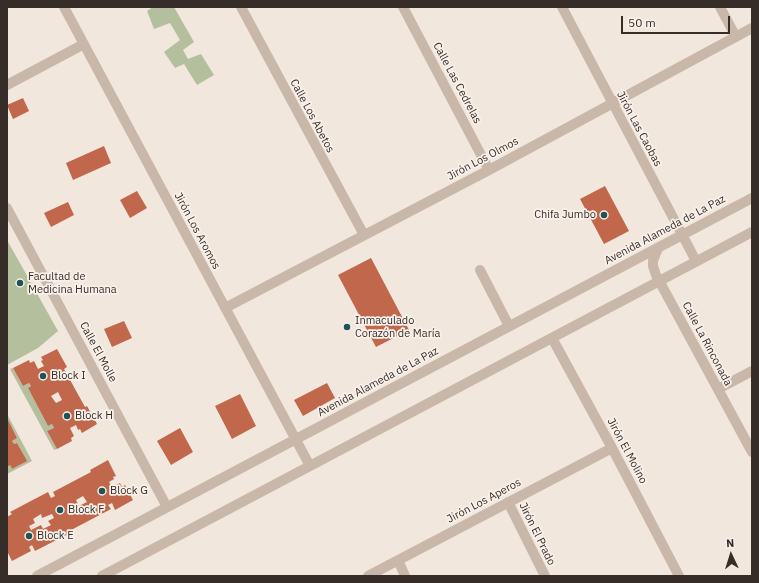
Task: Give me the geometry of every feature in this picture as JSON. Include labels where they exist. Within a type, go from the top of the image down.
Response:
[{"type":"street","name":"Jirón Los Aromos","points":[[64,7],[310,466]]},
{"type":"street","name":"Calle Los Abetos","points":[[241,7],[364,235]]},
{"type":"street","name":"Calle Las Cedrelas","points":[[403,7],[489,170]]},
{"type":"street","name":"Jirón Las Caobas","points":[[562,7],[696,261]]},
{"type":"street","points":[[720,7],[736,37]]},
{"type":"street","name":"Jirón Los Olmos","points":[[225,308],[489,170],[752,28]]},
{"type":"street","points":[[7,85],[84,44]]},
{"type":"street","name":"Avenida Alameda de La Paz","points":[[37,576],[752,198]]},
{"type":"street","name":"Calle El Molle","points":[[7,208],[167,507]]},
{"type":"street","points":[[102,576],[752,232]]},
{"type":"street","name":"Calle La Rinconada","points":[[659,246],[654,256],[653,266],[659,281],[752,452]]},
{"type":"street","points":[[480,270],[509,326]]},
{"type":"street","name":"Jirón El Molino","points":[[552,338],[679,576]]},
{"type":"street","points":[[718,389],[752,371]]},
{"type":"street","name":"Jirón Los Aperos","points":[[368,576],[612,448]]},
{"type":"street","name":"Jirón El Prado","points":[[508,502],[545,576]]},
{"type":"street","points":[[398,560],[406,576]]},
{"type":"green space","points":[[153,7],[174,7],[194,42],[183,50],[188,59],[201,54],[214,75],[197,85],[184,64],[175,68],[164,52],[180,40],[170,23],[154,29],[147,11]]},
{"type":"green space","name":"Facultad de Medicina Humana","points":[[7,240],[58,331],[38,348],[7,365]]},
{"type":"green space","points":[[13,368],[23,386],[29,383],[31,386],[28,388],[48,426],[52,424],[54,428],[47,431],[57,449],[54,450],[10,369]]},
{"type":"green space","points":[[7,414],[32,461],[7,474],[7,467],[10,465],[12,469],[26,461],[17,443],[14,444],[12,441],[17,438],[7,418]]},
{"type":"building","points":[[23,98],[29,111],[13,119],[7,105]]},
{"type":"building","points":[[104,146],[111,163],[73,180],[66,163]]},
{"type":"building","name":"Chifa Jumbo","points":[[605,186],[629,231],[604,244],[580,199]]},
{"type":"building","points":[[137,191],[147,208],[130,218],[120,200]]},
{"type":"building","points":[[68,202],[74,215],[51,227],[44,213]]},
{"type":"building","points":[[371,258],[409,330],[376,347],[338,275]]},
{"type":"building","points":[[124,321],[132,338],[112,347],[104,329]]},
{"type":"building","points":[[57,349],[67,367],[64,369],[85,407],[87,406],[97,424],[82,433],[80,429],[78,430],[76,425],[70,428],[74,436],[71,438],[72,441],[57,449],[47,431],[54,428],[52,424],[48,426],[28,388],[31,386],[29,383],[23,386],[13,368],[29,360],[30,363],[34,361],[38,369],[44,366],[41,361],[43,360],[41,357]],"holes":[[[58,392],[62,400],[56,403],[51,396]]]},
{"type":"building","points":[[327,383],[335,398],[303,416],[294,400]]},
{"type":"building","points":[[240,394],[256,426],[232,439],[215,406]]},
{"type":"building","points":[[7,418],[17,438],[12,441],[14,444],[17,443],[27,461],[12,469],[10,465],[7,467]]},
{"type":"building","points":[[180,428],[193,452],[171,465],[157,441]]},
{"type":"building","points":[[108,460],[116,476],[109,482],[112,487],[120,483],[122,487],[125,485],[133,500],[115,510],[112,503],[108,505],[111,509],[73,529],[74,531],[35,551],[32,545],[29,547],[31,551],[12,561],[7,551],[7,517],[12,514],[10,512],[48,492],[51,498],[55,496],[53,492],[91,472],[90,470]],"holes":[[[83,496],[87,502],[79,506],[76,500]],[[41,514],[42,518],[52,514],[54,518],[48,521],[51,525],[43,529],[41,525],[31,530],[29,526],[35,523],[33,519]]]},
{"type":"place","name":"Chifa Jumbo","points":[[604,215]]},
{"type":"place","name":"Facultad de Medicina Humana","points":[[20,283]]},
{"type":"place","name":"Inmaculado Corazón de María","points":[[347,327]]},
{"type":"place","name":"Block I","points":[[43,376]]},
{"type":"place","name":"Block H","points":[[67,416]]},
{"type":"place","name":"Block G","points":[[102,491]]},
{"type":"place","name":"Block F","points":[[60,510]]},
{"type":"place","name":"Block E","points":[[29,536]]}]
